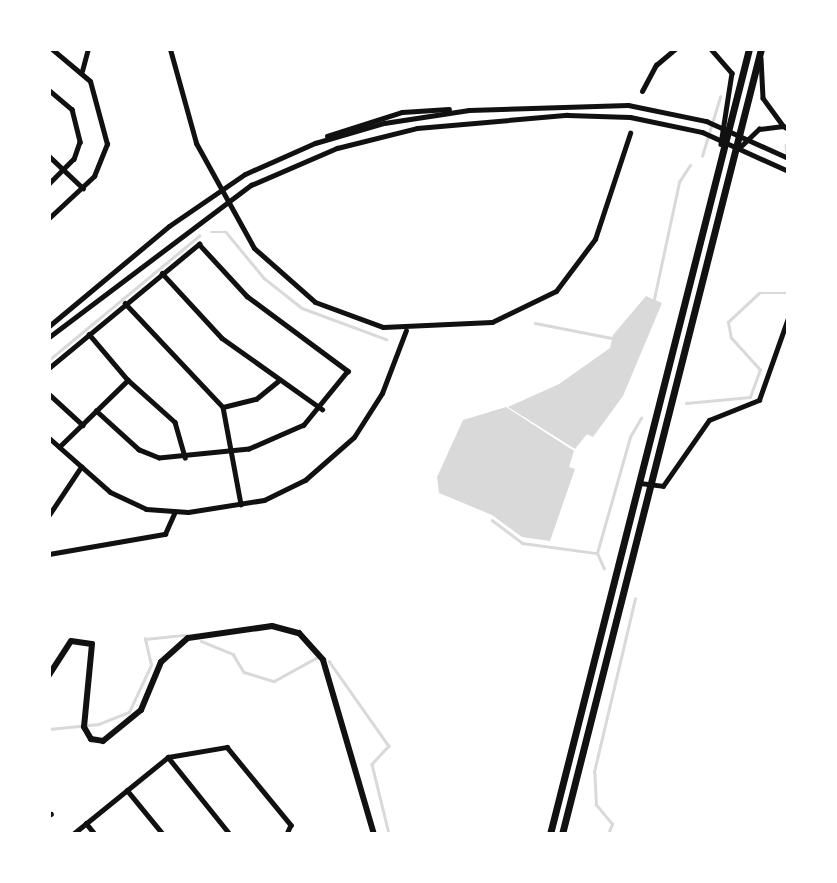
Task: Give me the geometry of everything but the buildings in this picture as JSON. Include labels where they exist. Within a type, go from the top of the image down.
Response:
[{"type":"main road","points":[[550,834],[749,49]]},
{"type":"main road","points":[[562,834],[738,149],[761,49]]},
{"type":"main road","points":[[49,675],[71,641],[92,644],[84,726],[94,740],[113,735],[141,710],[161,662],[188,638],[272,626],[293,630],[310,640],[323,660],[374,834]]},
{"type":"street","points":[[49,218],[99,170],[107,144],[96,96],[82,71],[52,49]]},
{"type":"street","points":[[82,71],[88,49]]},
{"type":"street","points":[[170,49],[186,116],[226,203],[261,257],[299,292],[353,320],[406,330],[492,322],[556,291],[595,239],[630,134]]},
{"type":"street","points":[[642,91],[656,65],[675,49]]},
{"type":"street","points":[[711,49],[729,64],[733,83],[717,183]]},
{"type":"street","points":[[761,49],[763,98],[786,127]]},
{"type":"street","points":[[49,90],[72,108],[80,137],[77,155],[49,184]]},
{"type":"street","points":[[49,326],[220,191],[315,143],[384,122],[469,110],[607,104],[705,121],[788,158]]},
{"type":"street","points":[[49,337],[226,203],[320,154],[431,126],[598,115],[702,132],[788,171]]},
{"type":"street","points":[[738,149],[759,129],[786,127]]},
{"type":"street","points":[[49,156],[83,188]]},
{"type":"street","points":[[49,368],[199,244],[262,309],[347,366],[322,409],[277,440],[233,452],[185,458],[144,452],[96,411]]},
{"type":"street","points":[[162,273],[210,327],[278,381],[322,409]]},
{"type":"street","points":[[125,303],[223,407],[241,505]]},
{"type":"street","points":[[640,483],[651,485],[668,482],[715,414],[759,400],[788,318]]},
{"type":"street","points":[[49,438],[128,503],[175,512],[241,505],[296,486],[354,437],[382,393],[406,330]]},
{"type":"street","points":[[89,334],[128,380],[175,422],[185,458]]},
{"type":"street","points":[[60,447],[128,380]]},
{"type":"street","points":[[223,407],[256,399],[278,381]]},
{"type":"street","points":[[49,394],[83,425]]},
{"type":"street","points":[[49,515],[81,467]]},
{"type":"street","points":[[49,554],[155,537],[169,531],[175,512]]},
{"type":"street","points":[[73,834],[168,757],[227,747],[291,825],[287,834]]},
{"type":"street","points":[[168,757],[230,834]]},
{"type":"street","points":[[127,790],[163,834]]},
{"type":"street","points":[[86,824],[94,834]]},
{"type":"shaded area","points":[[646,296],[662,303],[623,396],[593,437],[587,434],[575,449],[508,407],[559,384],[610,348],[613,335]]},
{"type":"shaded area","points":[[506,407],[574,451],[569,467],[575,469],[550,541],[522,537],[492,515],[439,493],[437,477],[463,420]]},
{"type":"waterway","points":[[788,50],[788,91]]},
{"type":"waterway","points":[[702,156],[720,97]]},
{"type":"waterway","points":[[786,145],[787,155]]},
{"type":"waterway","points":[[654,299],[679,182],[690,165]]},
{"type":"waterway","points":[[211,232],[226,232],[264,278],[302,308],[386,339]]},
{"type":"waterway","points":[[49,360],[199,236]]},
{"type":"waterway","points":[[686,403],[750,397],[760,370],[731,338],[728,322],[759,293],[788,293]]},
{"type":"waterway","points":[[535,323],[612,338]]},
{"type":"waterway","points":[[604,569],[597,553],[630,437],[641,418]]},
{"type":"waterway","points":[[492,520],[522,543],[596,553]]},
{"type":"waterway","points":[[608,834],[612,824],[596,805],[594,772],[635,599]]},
{"type":"waterway","points":[[49,729],[99,724],[129,712],[151,665],[145,639],[184,635]]},
{"type":"waterway","points":[[201,641],[233,654],[244,672],[274,681],[316,658]]},
{"type":"waterway","points":[[329,661],[389,746],[372,764],[389,834]]}]
